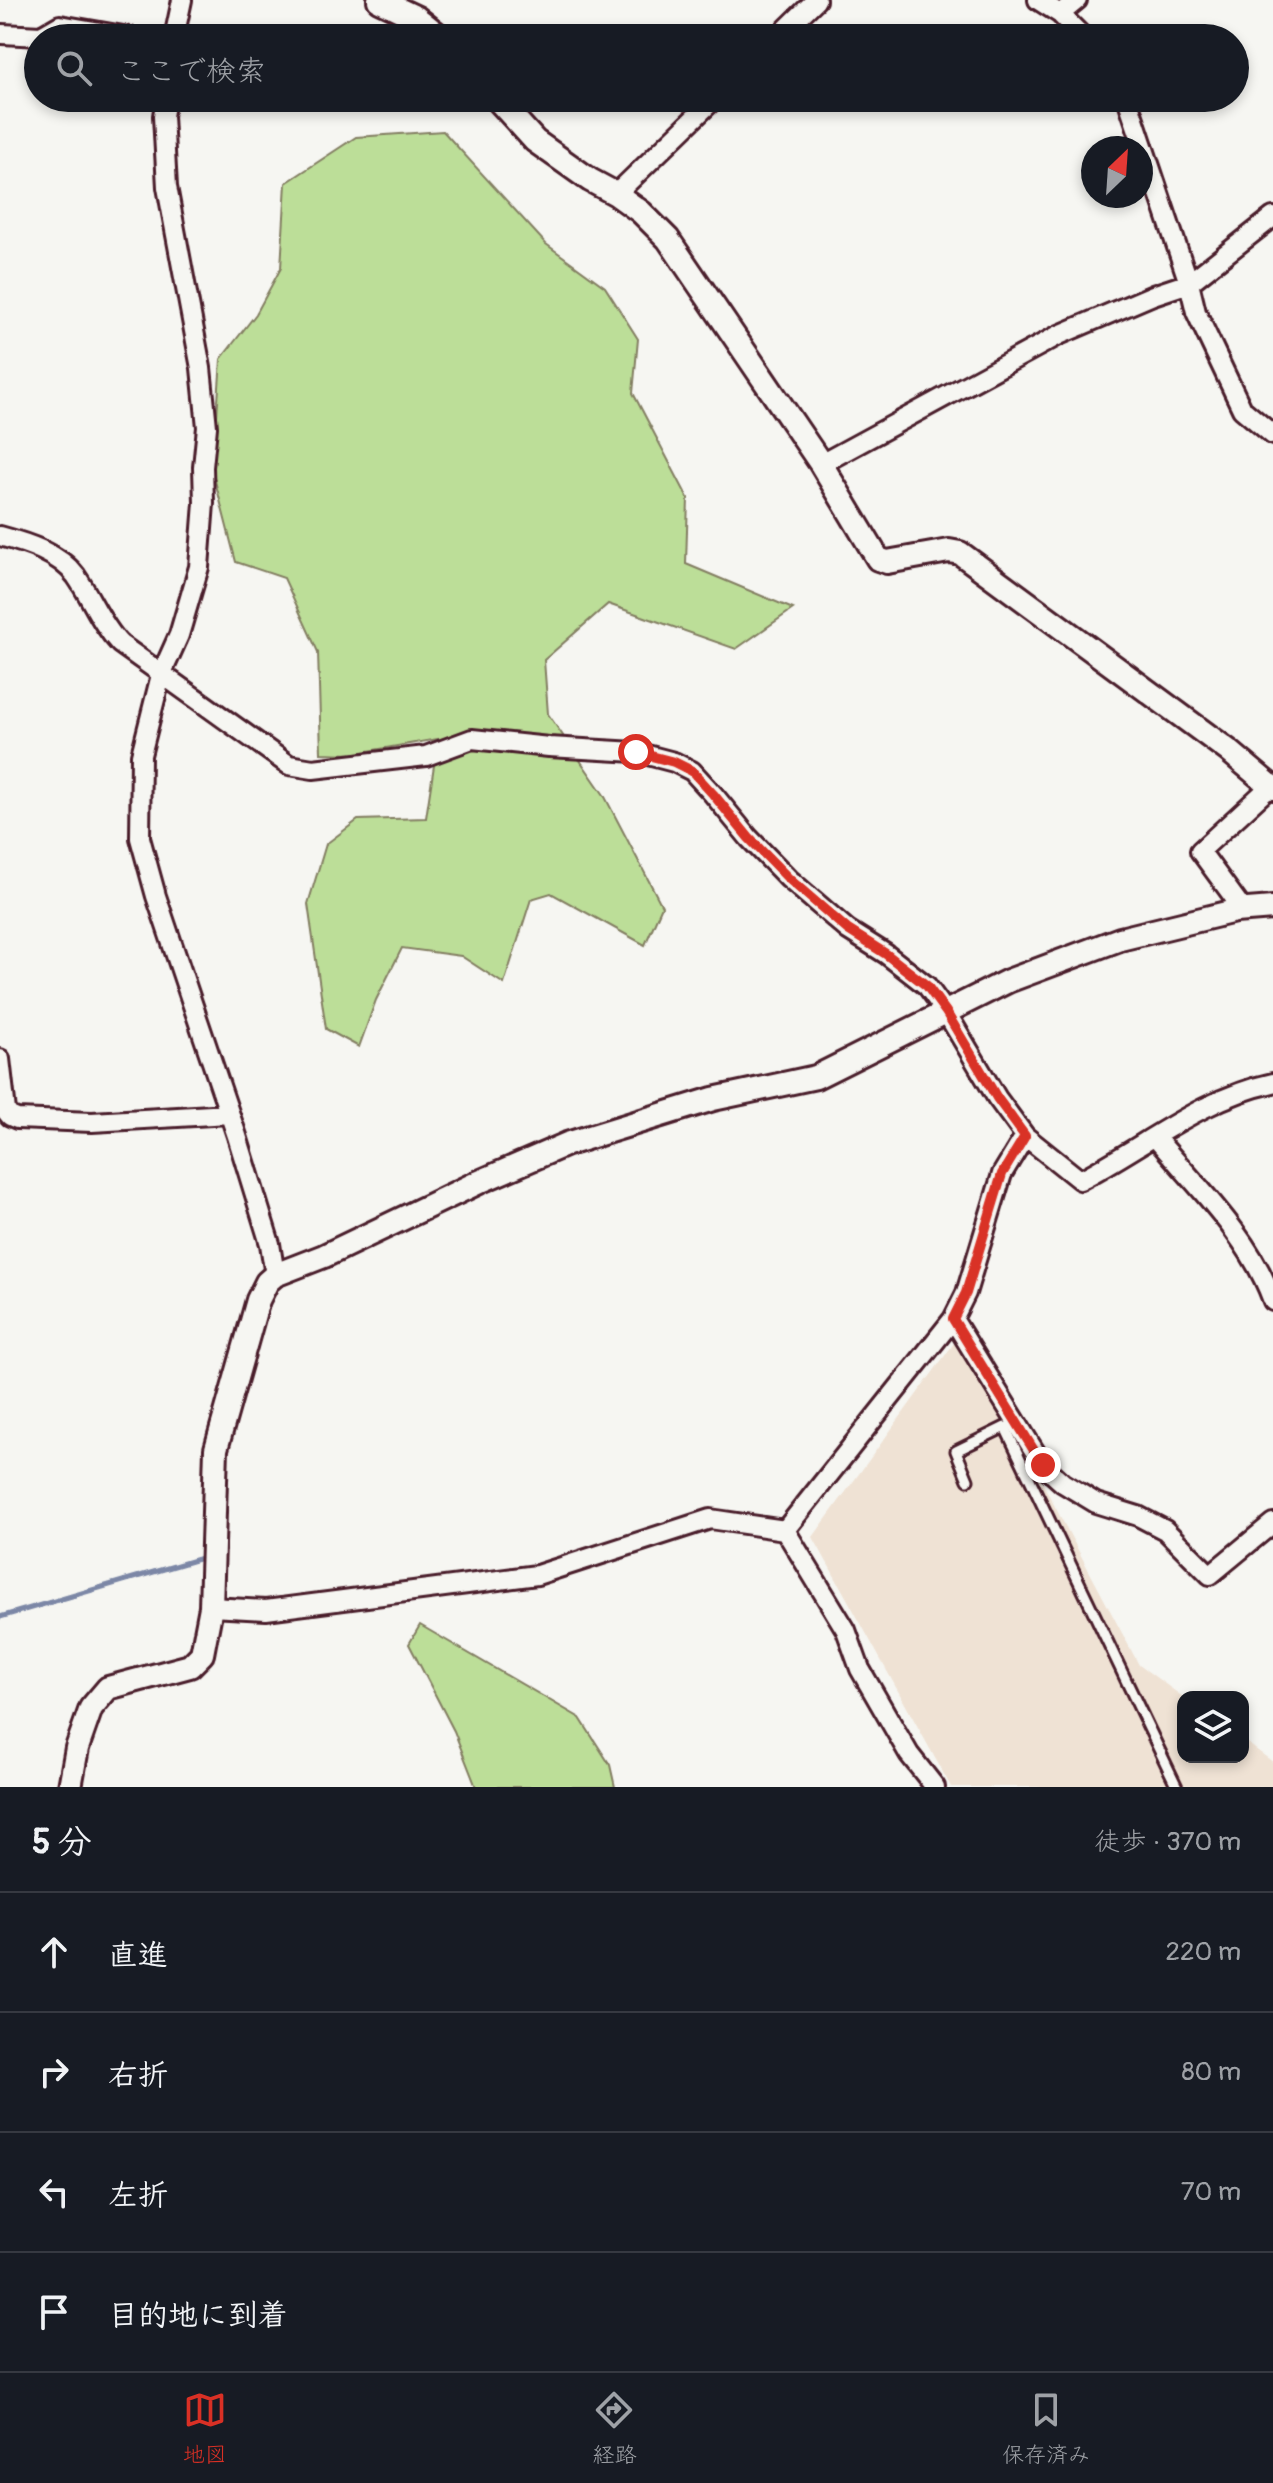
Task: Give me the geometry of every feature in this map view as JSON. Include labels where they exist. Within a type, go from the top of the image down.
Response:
[{"type":"street","points":[[177,24],[182,0]]},
{"type":"street","points":[[379,0],[424,24]]},
{"type":"street","points":[[791,24],[816,0]]},
{"type":"street","points":[[1038,0],[1070,24]]},
{"type":"street","points":[[1060,14],[1077,0]]},
{"type":"street","points":[[2,34],[24,35]]},
{"type":"street","points":[[164,112],[167,187],[201,368],[207,427],[199,567],[179,635],[161,675],[141,755],[140,838],[164,922],[270,1244],[275,1275]]},
{"type":"street","points":[[509,112],[535,141],[641,212],[668,239],[821,464],[878,559],[887,562],[949,551],[960,553],[1272,786],[1200,851],[1244,911]]},
{"type":"street","points":[[616,194],[701,112]]},
{"type":"street","points":[[1132,112],[1202,326],[1242,409],[1273,435]]},
{"type":"street","points":[[821,464],[1059,335],[1189,283],[1273,217]]},
{"type":"street","points":[[0,536],[44,551],[74,574],[109,633],[120,644],[289,765],[301,769],[362,765],[426,756],[472,739],[636,752],[674,762],[692,771],[789,879],[848,930],[927,986],[997,1098],[1025,1136],[1080,1180],[1120,1160],[1186,1116],[1249,1088],[1273,1083]]},
{"type":"street","points":[[70,1787],[77,1748],[91,1708],[108,1688],[190,1666],[202,1654],[211,1607],[216,1449],[258,1300],[267,1282],[275,1275],[324,1256],[567,1144],[713,1099],[816,1077],[1039,968],[1120,939],[1196,919],[1273,908]]},
{"type":"street","points":[[0,1059],[6,1111],[17,1119],[92,1122],[229,1114]]},
{"type":"street","points":[[785,1530],[953,1319],[966,1293],[1002,1174],[1025,1136]]},
{"type":"street","points":[[1155,1137],[1239,1235],[1268,1286],[1273,1301]]},
{"type":"street","points":[[953,1319],[1043,1465],[1063,1483],[1096,1503],[1138,1516],[1165,1530],[1210,1575],[1273,1523]]},
{"type":"street","points":[[211,1607],[266,1610],[537,1575],[710,1519],[785,1530]]},
{"type":"street","points":[[785,1530],[846,1630],[860,1669],[909,1754],[935,1787]]},
{"type":"lane","points":[[968,1480],[956,1451],[1005,1427],[1177,1787]]},
{"type":"shaded area","points":[[957,1339],[1034,1467],[1139,1665],[1177,1693],[1177,1763],[1249,1763],[1249,1744],[1273,1762],[1273,1787],[951,1787],[813,1537]]},
{"type":"green space","points":[[443,131],[546,244],[605,287],[638,339],[633,393],[688,498],[686,564],[793,609],[736,649],[608,604],[544,660],[548,714],[604,795],[662,906],[645,945],[551,893],[531,899],[504,984],[461,956],[402,948],[376,1000],[359,1047],[326,1029],[308,904],[326,844],[358,820],[426,818],[438,739],[351,754],[321,753],[318,652],[284,578],[236,562],[213,473],[221,359],[256,314],[281,268],[286,183],[356,137]]},
{"type":"green space","points":[[420,1625],[580,1718],[610,1765],[615,1787],[476,1787],[454,1731],[409,1644]]},
{"type":"waterway","points":[[0,1617],[205,1557]]},
{"type":"route","points":[[636,752],[674,762],[692,771],[789,879],[848,930],[927,986],[997,1098],[1025,1136],[1002,1174],[966,1293],[953,1319],[1043,1465]]}]
